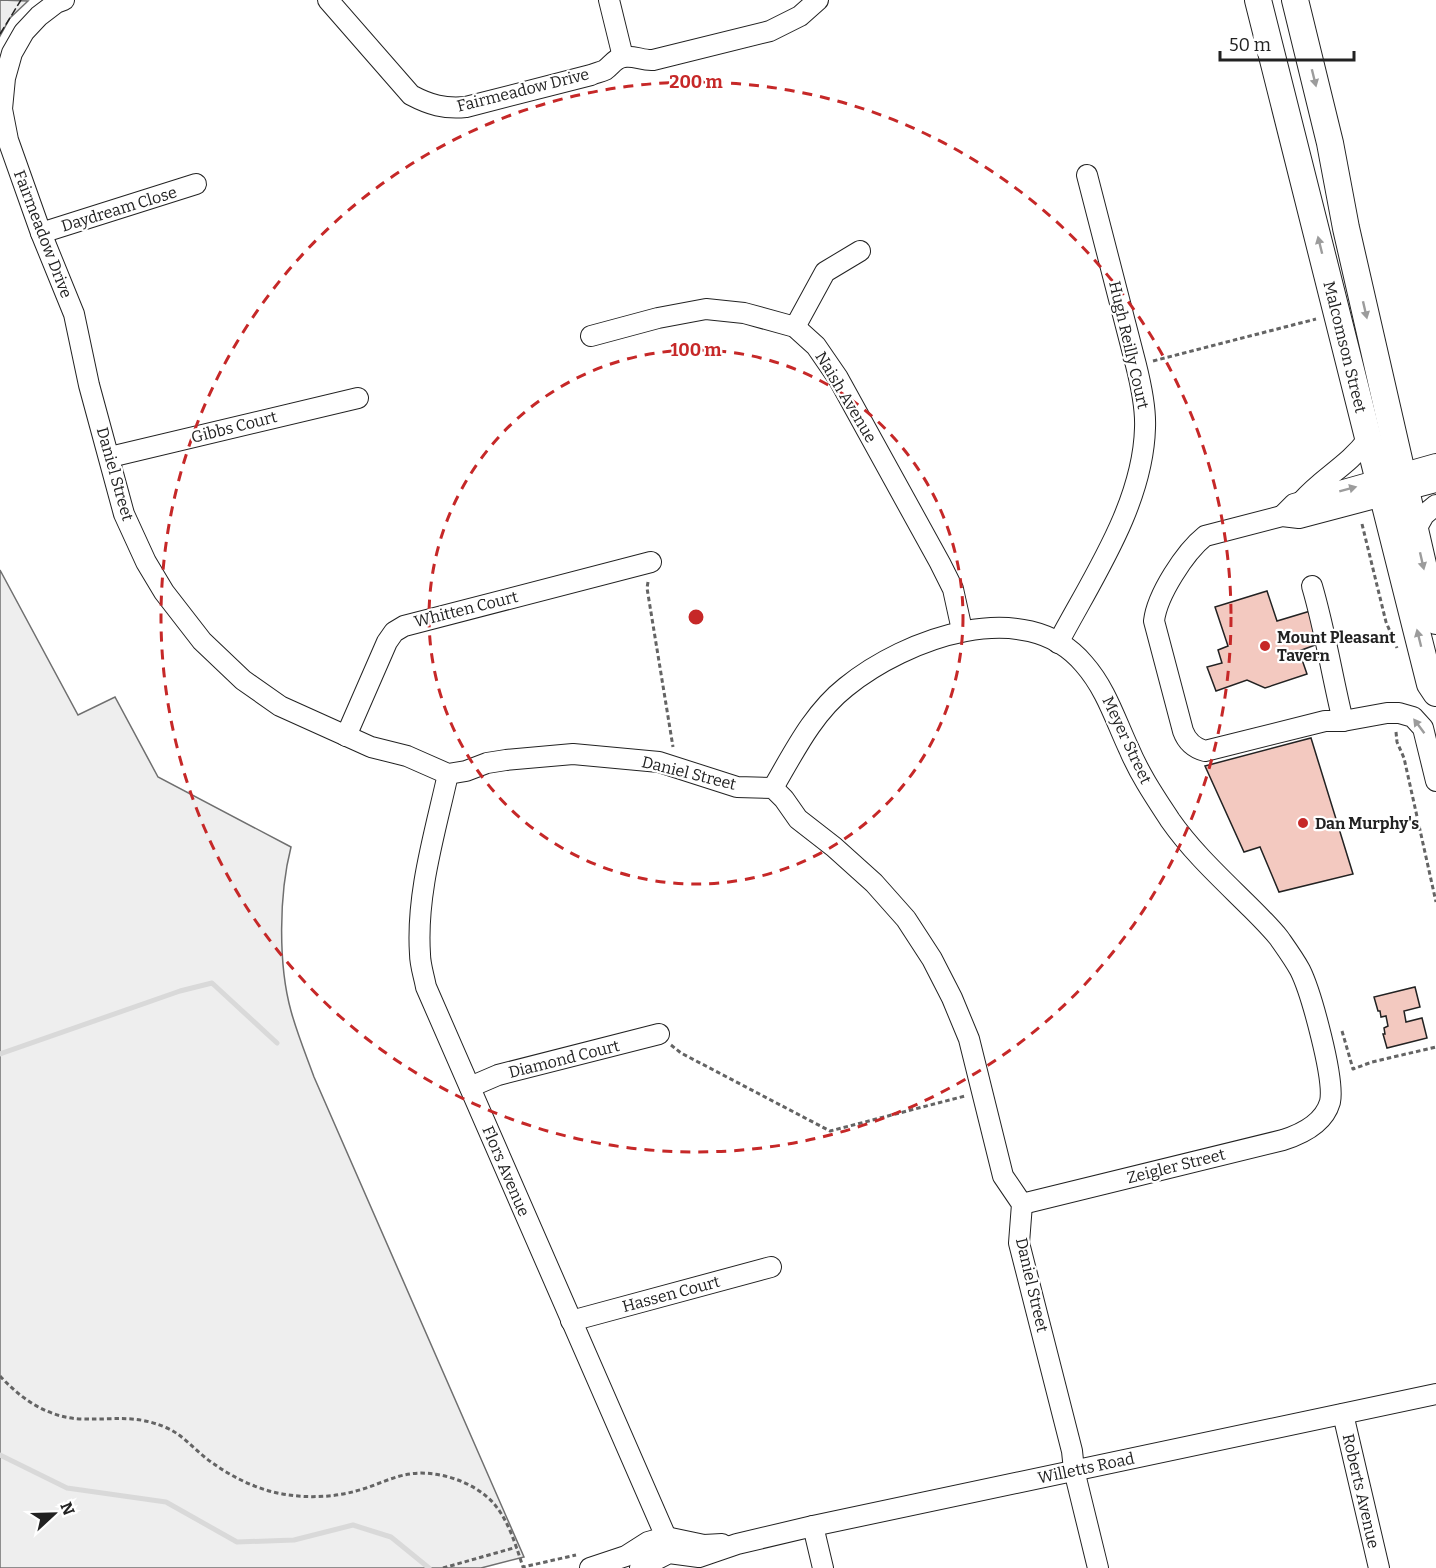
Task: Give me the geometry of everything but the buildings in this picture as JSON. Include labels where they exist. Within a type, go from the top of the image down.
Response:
[{"type":"main road","name":"Malcomson Street","points":[[1258,0],[1368,440],[1415,531],[1436,621]]},
{"type":"main road","name":"Malcomson Street","points":[[1294,0],[1330,143],[1430,684],[1436,693]]},
{"type":"street","name":"Fairmeadow Drive","points":[[64,0],[39,16],[24,32],[12,53],[5,78],[2,109],[8,141],[41,233],[74,314]]},
{"type":"street","name":"Fairmeadow Drive","points":[[328,0],[411,95],[429,104],[447,108],[484,103],[591,75],[605,70],[622,57]]},
{"type":"street","points":[[609,0],[622,57],[631,56],[644,60],[653,60],[770,31],[800,16],[818,0]]},
{"type":"street","name":"Hugh Reilly Court","points":[[1058,643],[1123,520],[1138,481],[1145,426],[1143,396],[1136,365],[1087,175]]},
{"type":"street","name":"Daydream Close","points":[[41,233],[196,184]]},
{"type":"street","points":[[795,327],[825,272],[860,250]]},
{"type":"street","name":"Naish Avenue","points":[[591,336],[658,318],[706,309],[744,313],[795,327],[816,346],[838,378],[940,563],[953,589],[962,630]]},
{"type":"street","name":"Daniel Street","points":[[74,314],[89,386],[124,514],[146,562],[164,592],[202,641],[243,680],[280,706],[371,747],[407,756],[448,774],[466,771],[487,763],[573,754],[636,759],[671,766],[737,787],[773,788]]},
{"type":"street","name":"Gibbs Court","points":[[110,458],[358,398]]},
{"type":"street","points":[[1302,501],[1315,486],[1356,456],[1368,440]]},
{"type":"street","points":[[1436,464],[1392,485],[1299,518],[1282,516],[1205,536],[1196,543],[1180,566],[1155,609],[1154,621],[1183,731],[1185,737],[1195,748],[1205,751],[1325,721],[1343,721],[1399,713],[1413,717],[1423,728],[1436,781]]},
{"type":"street","points":[[1282,516],[1294,504],[1302,501],[1392,485],[1436,482]]},
{"type":"street","points":[[1415,531],[1424,515],[1436,505]]},
{"type":"street","name":"Whitten Court","points":[[346,736],[387,642],[394,632],[404,626],[651,562]]},
{"type":"street","points":[[1312,586],[1329,648],[1334,684],[1343,721]]},
{"type":"street","name":"Meyer Street","points":[[773,788],[806,730],[823,709],[845,687],[902,652],[962,630],[988,628],[1017,629],[1058,643],[1083,662],[1105,693],[1146,784],[1182,837],[1277,936],[1300,972],[1313,1007],[1327,1064],[1331,1088],[1330,1102],[1324,1115]]},
{"type":"street","name":"Flors Avenue","points":[[448,774],[419,921],[420,957],[426,987],[668,1545]]},
{"type":"street","points":[[773,788],[798,819],[866,876],[906,918],[932,959],[969,1039],[1003,1176],[1022,1204]]},
{"type":"street","name":"Diamond Court","points":[[470,1088],[498,1076],[659,1034]]},
{"type":"street","name":"Zeigler Street","points":[[1022,1204],[1295,1136],[1306,1131],[1324,1115]]},
{"type":"street","name":"Daniel Street","points":[[1022,1204],[1019,1243],[1072,1451],[1074,1470],[1098,1568]]},
{"type":"street","name":"Hassen Court","points":[[571,1321],[771,1267]]},
{"type":"street","name":"Willetts Road","points":[[668,1545],[737,1544],[1436,1394]]},
{"type":"street","name":"Roberts Avenue","points":[[1343,1414],[1378,1568]]},
{"type":"street","points":[[813,1526],[823,1568]]},
{"type":"street","points":[[590,1568],[626,1556],[648,1542],[668,1545]]},
{"type":"street","points":[[640,1568],[668,1545]]},
{"type":"path","points":[[1136,365],[1316,319]]},
{"type":"path","points":[[1362,524],[1386,622],[1399,651]]},
{"type":"path","points":[[651,562],[647,588],[673,750],[671,766]]},
{"type":"path","points":[[1396,730],[1395,736],[1404,758],[1436,902]]},
{"type":"path","points":[[1342,1031],[1353,1069],[1372,1062],[1436,1047]]},
{"type":"path","points":[[659,1034],[681,1053],[830,1131],[983,1092]]},
{"type":"path","points":[[0,1376],[26,1400],[59,1416],[81,1419],[124,1417],[147,1421],[169,1429],[213,1464],[237,1478],[257,1487],[286,1495],[333,1496],[406,1475],[424,1473],[446,1476],[465,1483],[494,1504],[507,1523],[522,1567]]},
{"type":"path","points":[[443,1568],[517,1547]]},
{"type":"shaded area","points":[[0,0],[28,1],[10,18],[0,36]]},
{"type":"shaded area","points":[[0,570],[78,715],[115,697],[158,777],[291,847],[282,907],[282,951],[287,992],[296,1028],[314,1077],[524,1557],[481,1568],[0,1568]]},
{"type":"waterway","points":[[0,1054],[180,991],[212,983],[277,1043]]},
{"type":"waterway","points":[[0,1455],[67,1488],[166,1502],[237,1542],[294,1540],[353,1525],[391,1537],[429,1568]]},
{"type":"fence","points":[[0,34],[21,0]]},
{"type":"place","name":"Mount Pleasant Tavern","points":[[1265,646]]},
{"type":"place","name":"Dan Murphy's","points":[[1303,823]]}]
